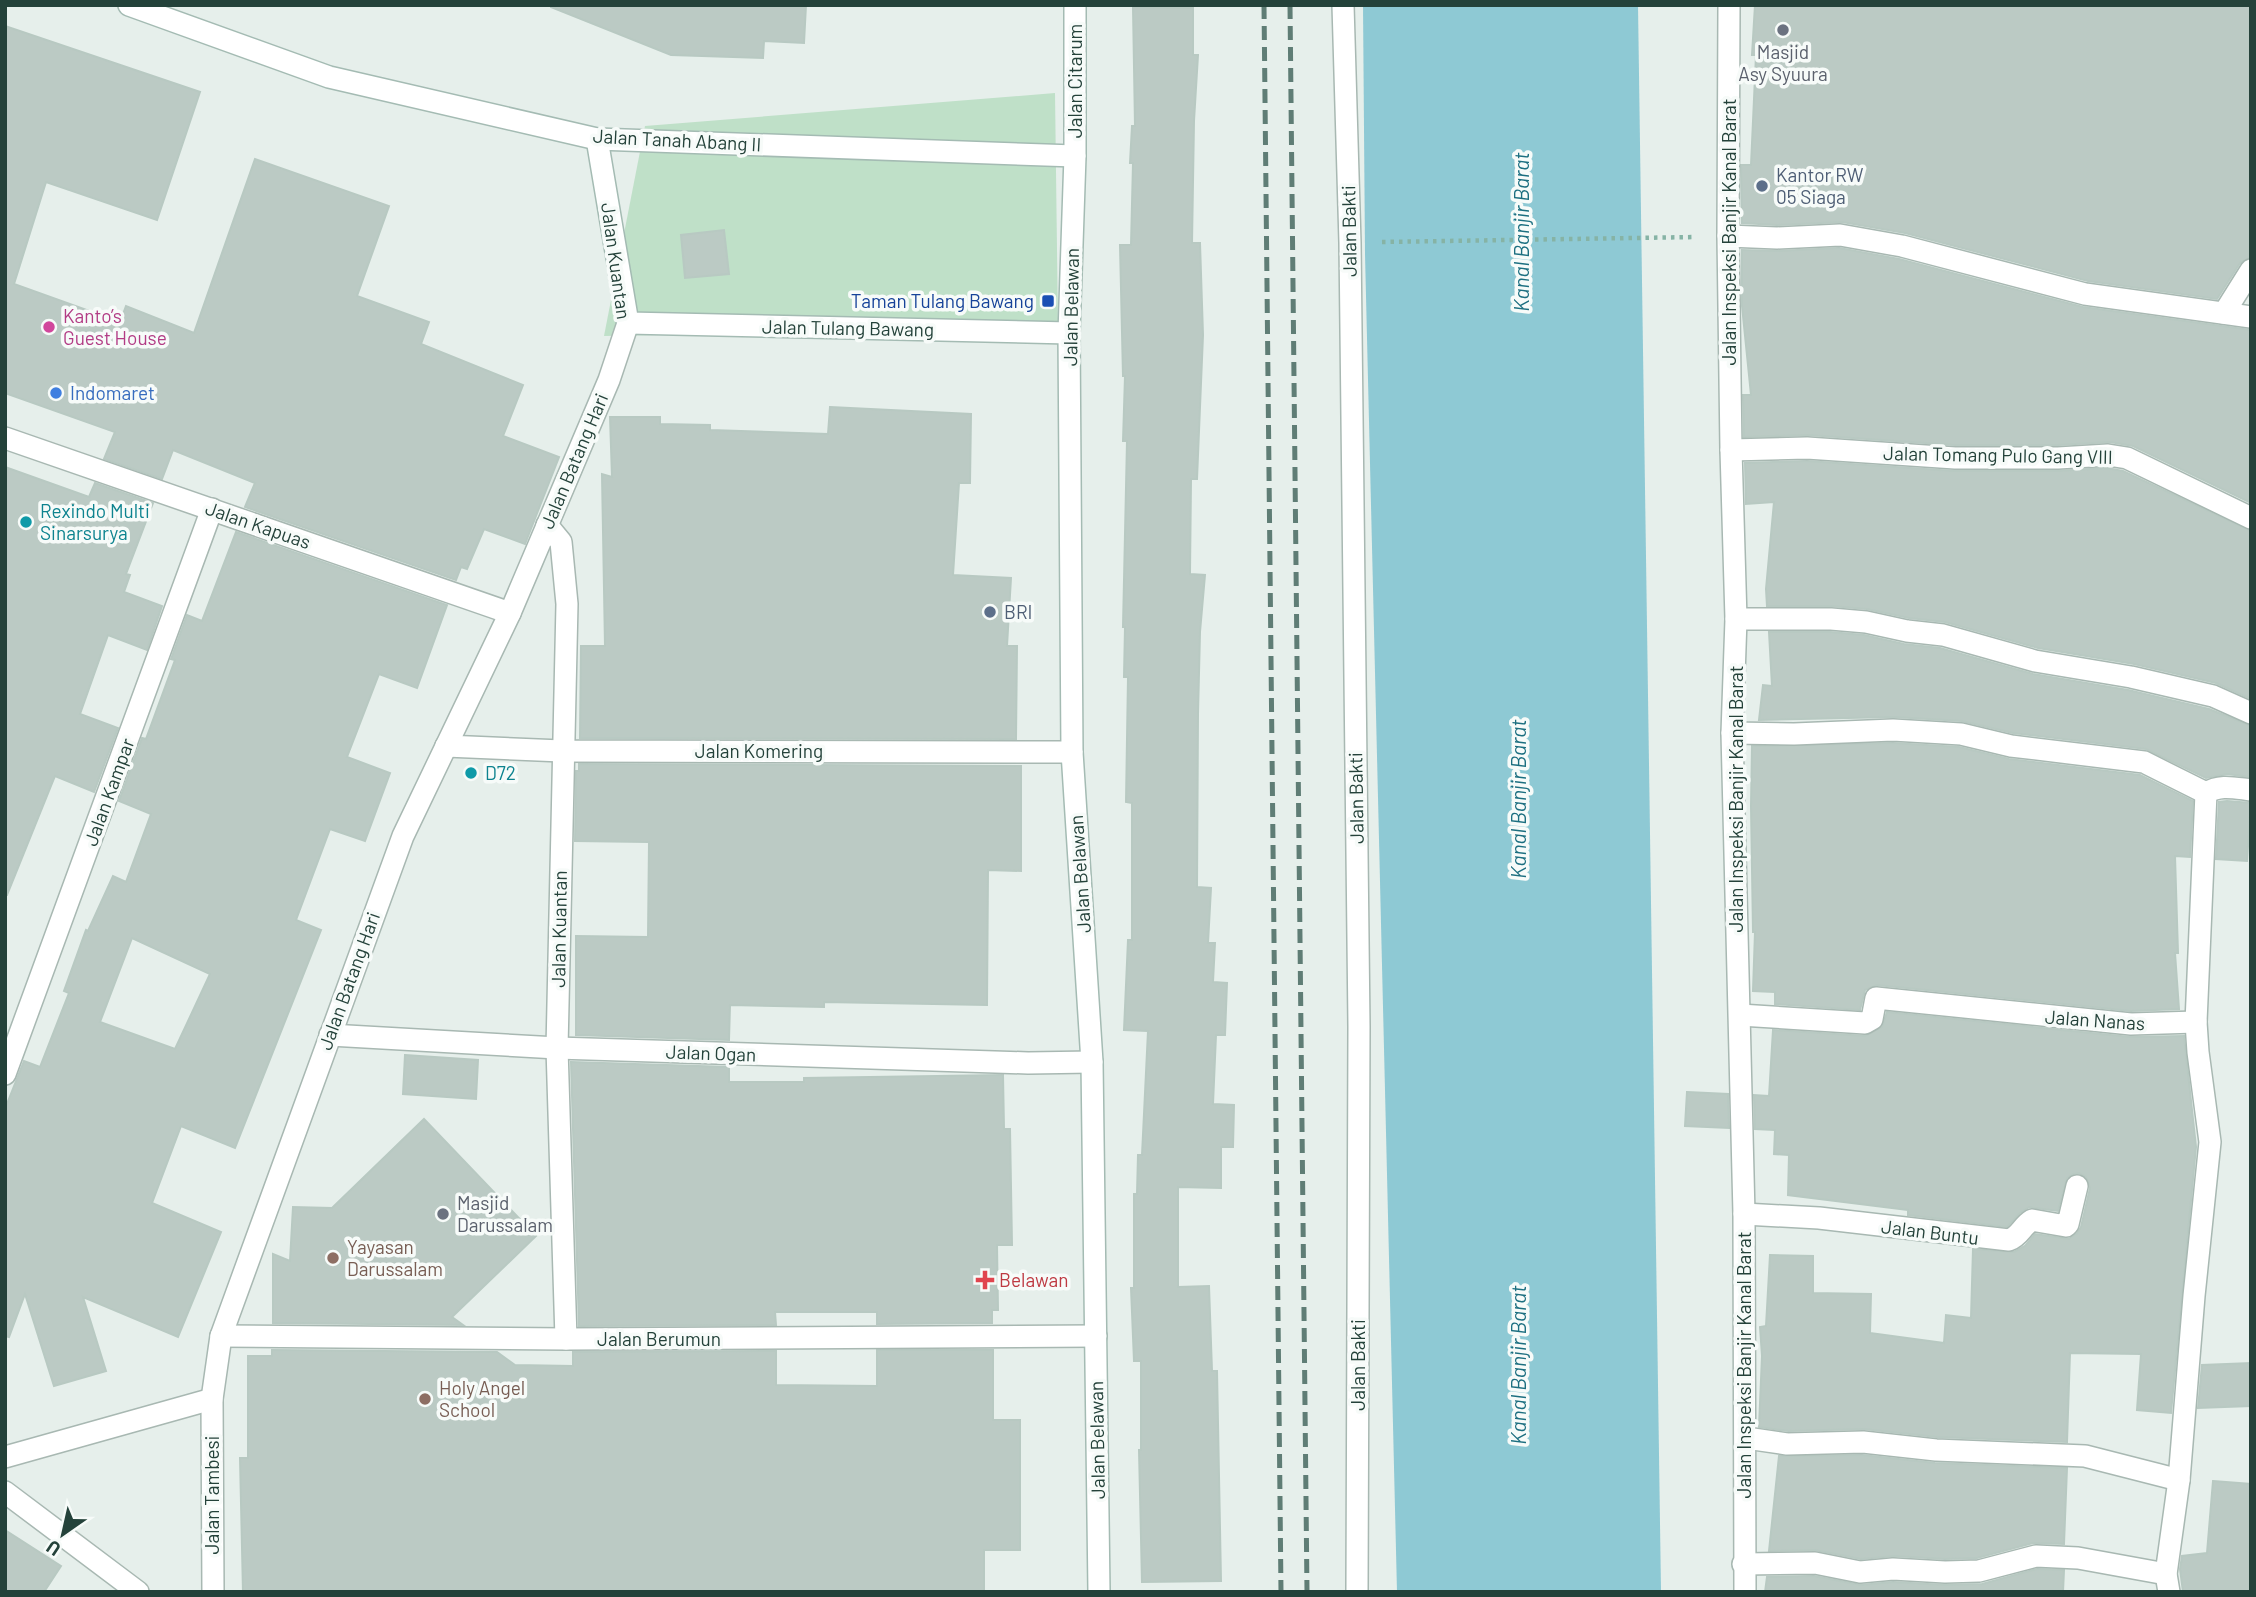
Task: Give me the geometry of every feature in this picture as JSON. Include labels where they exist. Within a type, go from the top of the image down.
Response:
[{"type":"street","name":"Jalan Tanah Abang II","points":[[129,5],[328,78],[597,139],[1075,156]]},
{"type":"street","name":"Jalan Citarum","points":[[1075,5],[1075,156]]},
{"type":"street","name":"Jalan Bakti","points":[[1343,5],[1350,243],[1359,1027],[1357,1592]]},
{"type":"street","name":"Jalan Inspeksi Banjir Kanal Barat","points":[[1729,5],[1728,236],[1737,619],[1732,733],[1744,1214],[1745,1592]]},
{"type":"street","name":"Jalan Kuantan","points":[[597,139],[628,323],[609,380]]},
{"type":"street","name":"Jalan Belawan","points":[[1075,156],[1069,333],[1072,752],[1092,1062],[1099,1592]]},
{"type":"street","points":[[1728,236],[1777,238],[1840,235],[1902,246],[2085,294],[2251,317]]},
{"type":"street","points":[[2224,313],[2251,270]]},
{"type":"street","name":"Jalan Tulang Bawang","points":[[628,323],[1069,333]]},
{"type":"street","name":"Jalan Batang Hari","points":[[212,1399],[221,1336],[403,836],[510,613],[609,380]]},
{"type":"street","name":"Jalan Kapuas","points":[[5,438],[510,613]]},
{"type":"street","name":"Jalan Tomang Pulo Gang VIII","points":[[1731,450],[1807,447],[1955,458],[2108,455],[2127,458],[2251,518]]},
{"type":"street","name":"Jalan Kampar","points":[[5,1074],[212,509]]},
{"type":"street","name":"Jalan Kuantan","points":[[547,525],[561,542],[567,604],[557,1048],[566,1339]]},
{"type":"street","points":[[1737,619],[1831,619],[1943,635],[2035,660],[2131,677],[2213,696],[2251,713]]},
{"type":"street","points":[[1732,733],[1794,734],[1893,730],[1961,734],[2011,746],[2144,762],[2206,793]]},
{"type":"street","name":"Jalan Komering","points":[[446,746],[562,751],[1072,752]]},
{"type":"street","points":[[2206,793],[2214,788],[2224,787],[2251,790]]},
{"type":"street","points":[[1743,1564],[1815,1563],[1860,1572],[1894,1569],[1945,1572],[1979,1570],[2036,1556],[2078,1558],[2168,1583],[2210,1142],[2196,1022],[2206,793]]},
{"type":"street","name":"Jalan Nanas","points":[[1740,1015],[1865,1023],[1872,1019],[1876,998],[2131,1024],[2196,1022]]},
{"type":"street","name":"Jalan Ogan","points":[[330,1035],[557,1048],[1014,1063],[1092,1062]]},
{"type":"street","name":"Jalan Buntu","points":[[1744,1214],[1819,1218],[2009,1240],[2017,1237],[2024,1225],[2032,1220],[2066,1226],[2077,1186]]},
{"type":"street","name":"Jalan Berumun","points":[[221,1336],[566,1339],[1096,1336]]},
{"type":"street","points":[[5,1457],[212,1399]]},
{"type":"street","name":"Jalan Tambesi","points":[[212,1399],[213,1592]]},
{"type":"street","points":[[1746,1438],[1787,1444],[1863,1442],[1936,1450],[2085,1457],[2179,1480]]},
{"type":"street","points":[[5,1492],[138,1592]]},
{"type":"path","points":[[1371,242],[1686,237]]},
{"type":"green space","points":[[1055,93],[1058,328],[604,336],[645,126]]},
{"type":"water","name":"Kanal Banjir Barat","points":[[1363,5],[1638,5],[1661,1592],[1397,1592],[1365,254]]},
{"type":"building","points":[[551,5],[806,5],[804,43],[764,41],[763,58],[671,55]]},
{"type":"building","points":[[1755,5],[2251,5],[2251,257],[2240,263],[2217,299],[2088,281],[1905,233],[1842,222],[1777,225],[1742,223],[1741,165],[1751,165],[1756,55],[1752,55]]},
{"type":"building","points":[[1133,7],[1193,8],[1193,55],[1198,55],[1192,243],[1200,243],[1203,335],[1197,479],[1191,479],[1190,574],[1205,575],[1200,632],[1197,887],[1211,888],[1208,943],[1215,943],[1213,982],[1227,983],[1225,1035],[1216,1035],[1213,1104],[1234,1105],[1233,1147],[1221,1147],[1221,1188],[1178,1187],[1178,1287],[1209,1286],[1212,1371],[1217,1371],[1221,1581],[1142,1582],[1139,1450],[1141,1361],[1134,1361],[1131,1288],[1134,1288],[1134,1194],[1137,1194],[1138,1155],[1142,1155],[1148,1031],[1124,1030],[1128,940],[1132,940],[1132,803],[1126,802],[1128,677],[1124,677],[1123,627],[1127,441],[1123,441],[1125,376],[1120,245],[1131,245],[1133,163],[1130,163],[1132,126],[1135,126]]},
{"type":"building","points":[[5,26],[200,92],[157,220],[46,182],[14,284],[120,322],[126,306],[194,333],[255,159],[389,206],[357,296],[429,322],[421,344],[523,385],[503,436],[559,457],[525,544],[484,529],[467,569],[461,567],[456,580],[245,507],[255,483],[173,450],[162,479],[104,459],[115,432],[5,393]]},
{"type":"building","points":[[724,230],[729,274],[685,278],[681,235]]},
{"type":"building","points":[[1839,248],[1899,259],[2083,307],[2251,330],[2251,503],[2133,446],[2110,442],[1955,445],[1808,435],[1744,437],[1743,395],[1751,395],[1742,306],[1742,250]]},
{"type":"building","points":[[830,407],[971,414],[970,483],[959,483],[953,575],[1011,578],[1007,646],[1017,646],[1016,739],[580,738],[581,646],[605,646],[602,474],[612,477],[610,417],[660,417],[660,424],[710,425],[710,430],[828,434]]},
{"type":"building","points":[[1807,461],[1954,471],[2107,468],[2123,471],[2251,531],[2251,699],[2216,683],[2134,664],[2038,648],[1945,622],[1867,609],[1767,606],[1766,589],[1774,502],[1746,504],[1745,463]]},
{"type":"building","points":[[5,467],[89,497],[95,483],[153,503],[126,574],[130,575],[124,592],[162,606],[147,650],[108,635],[80,714],[118,728],[94,792],[55,776],[7,895],[5,895]]},
{"type":"building","points":[[236,532],[447,605],[417,688],[379,674],[347,757],[390,773],[365,841],[330,829],[296,920],[321,930],[235,1148],[181,1126],[152,1203],[221,1232],[178,1337],[83,1297],[106,1371],[54,1386],[25,1294],[9,1337],[5,1336],[5,1109],[24,1061],[40,1067],[69,993],[64,991],[86,930],[88,931],[113,876],[126,882],[151,814],[119,801],[142,738],[146,739],[175,660],[171,659],[187,615],[202,621]],"holes":[[[132,938],[210,974],[175,1049],[100,1022]]]},
{"type":"building","points":[[1769,632],[1864,635],[1904,644],[1940,648],[2033,674],[2128,690],[2209,709],[2251,726],[2251,777],[2227,774],[2206,778],[2146,749],[2013,733],[1962,721],[1894,717],[1759,720],[1763,685],[1772,686]]},
{"type":"building","points":[[1893,743],[1959,747],[2009,759],[2140,775],[2193,801],[2190,857],[2175,856],[2178,953],[2175,953],[2179,1009],[2131,1011],[1877,985],[1865,990],[1860,1010],[1775,1004],[1775,992],[1753,991],[1755,932],[1752,746]]},
{"type":"building","points":[[579,764],[1021,766],[1021,871],[988,870],[987,1005],[824,1002],[824,1007],[730,1005],[729,1040],[576,1035],[576,936],[648,937],[649,842],[575,841],[576,771],[579,771]]},
{"type":"building","points":[[2219,802],[2251,803],[2247,861],[2216,859]]},
{"type":"building","points":[[1887,1012],[2130,1037],[2184,1036],[2196,1147],[2171,1413],[2137,1410],[2141,1354],[2070,1353],[2067,1442],[1937,1437],[1864,1429],[1788,1431],[1759,1427],[1762,1356],[1760,1327],[1766,1326],[1770,1255],[1813,1256],[1813,1293],[1871,1294],[1870,1333],[1944,1343],[1946,1315],[1971,1318],[1973,1249],[2014,1252],[2025,1246],[2035,1234],[2069,1239],[2081,1227],[2090,1188],[2086,1177],[2079,1173],[2067,1178],[2058,1211],[2029,1207],[2007,1227],[1908,1215],[1908,1210],[1788,1195],[1789,1155],[1774,1154],[1775,1130],[1755,1129],[1754,1095],[1769,1096],[1773,1030],[1865,1036],[1882,1027]]},
{"type":"building","points":[[405,1055],[478,1060],[476,1099],[403,1094]]},
{"type":"building","points":[[571,1062],[729,1067],[729,1082],[1003,1075],[1004,1129],[1010,1129],[1012,1245],[997,1245],[998,1310],[992,1310],[992,1323],[877,1324],[877,1312],[775,1312],[776,1325],[579,1326]]},
{"type":"building","points":[[1687,1092],[1728,1094],[1729,1128],[1685,1126]]},
{"type":"building","points":[[424,1119],[536,1236],[452,1317],[463,1325],[273,1323],[273,1254],[290,1261],[293,1207],[332,1208]]},
{"type":"building","points":[[272,1350],[497,1352],[515,1365],[573,1366],[573,1352],[776,1351],[776,1385],[877,1386],[877,1350],[993,1350],[993,1420],[1020,1420],[1020,1550],[984,1550],[984,1592],[243,1592],[240,1458],[248,1458],[248,1356],[272,1356]]},
{"type":"building","points":[[2251,1363],[2251,1406],[2198,1408],[2202,1365]]},
{"type":"building","points":[[1862,1455],[1935,1463],[2067,1468],[2064,1544],[2033,1543],[1977,1558],[1945,1559],[1894,1556],[1861,1559],[1815,1550],[1769,1551],[1779,1456]]},
{"type":"building","points":[[2213,1481],[2251,1484],[2251,1592],[2183,1592],[2180,1569],[2182,1556],[2207,1553]]},
{"type":"building","points":[[5,1530],[61,1566],[44,1592],[5,1592]]},
{"type":"building","points":[[2037,1569],[2064,1570],[2063,1592],[1765,1592],[1767,1577],[1814,1576],[1861,1585],[1893,1582],[1982,1584]]},
{"type":"railway","points":[[1264,5],[1281,1592]]},
{"type":"railway","points":[[1290,5],[1307,1592]]},
{"type":"place","name":"Masjid Asy Syuura","points":[[1783,30]]},
{"type":"place","name":"Kantor RW 05 Siaga","points":[[1762,186]]},
{"type":"place","name":"Taman Tulang Bawang","points":[[1048,301]]},
{"type":"place","name":"Kanto’s Guest House","points":[[49,327]]},
{"type":"place","name":"Indomaret","points":[[56,393]]},
{"type":"place","name":"Rexindo Multi Sinarsurya","points":[[26,522]]},
{"type":"place","name":"BRI","points":[[990,612]]},
{"type":"place","name":"D72","points":[[471,773]]},
{"type":"place","name":"Masjid Darussalam","points":[[443,1214]]},
{"type":"place","name":"Yayasan Darussalam","points":[[333,1258]]},
{"type":"place","name":"Belawan","points":[[985,1280]]},
{"type":"place","name":"Holy Angel School","points":[[425,1399]]}]
